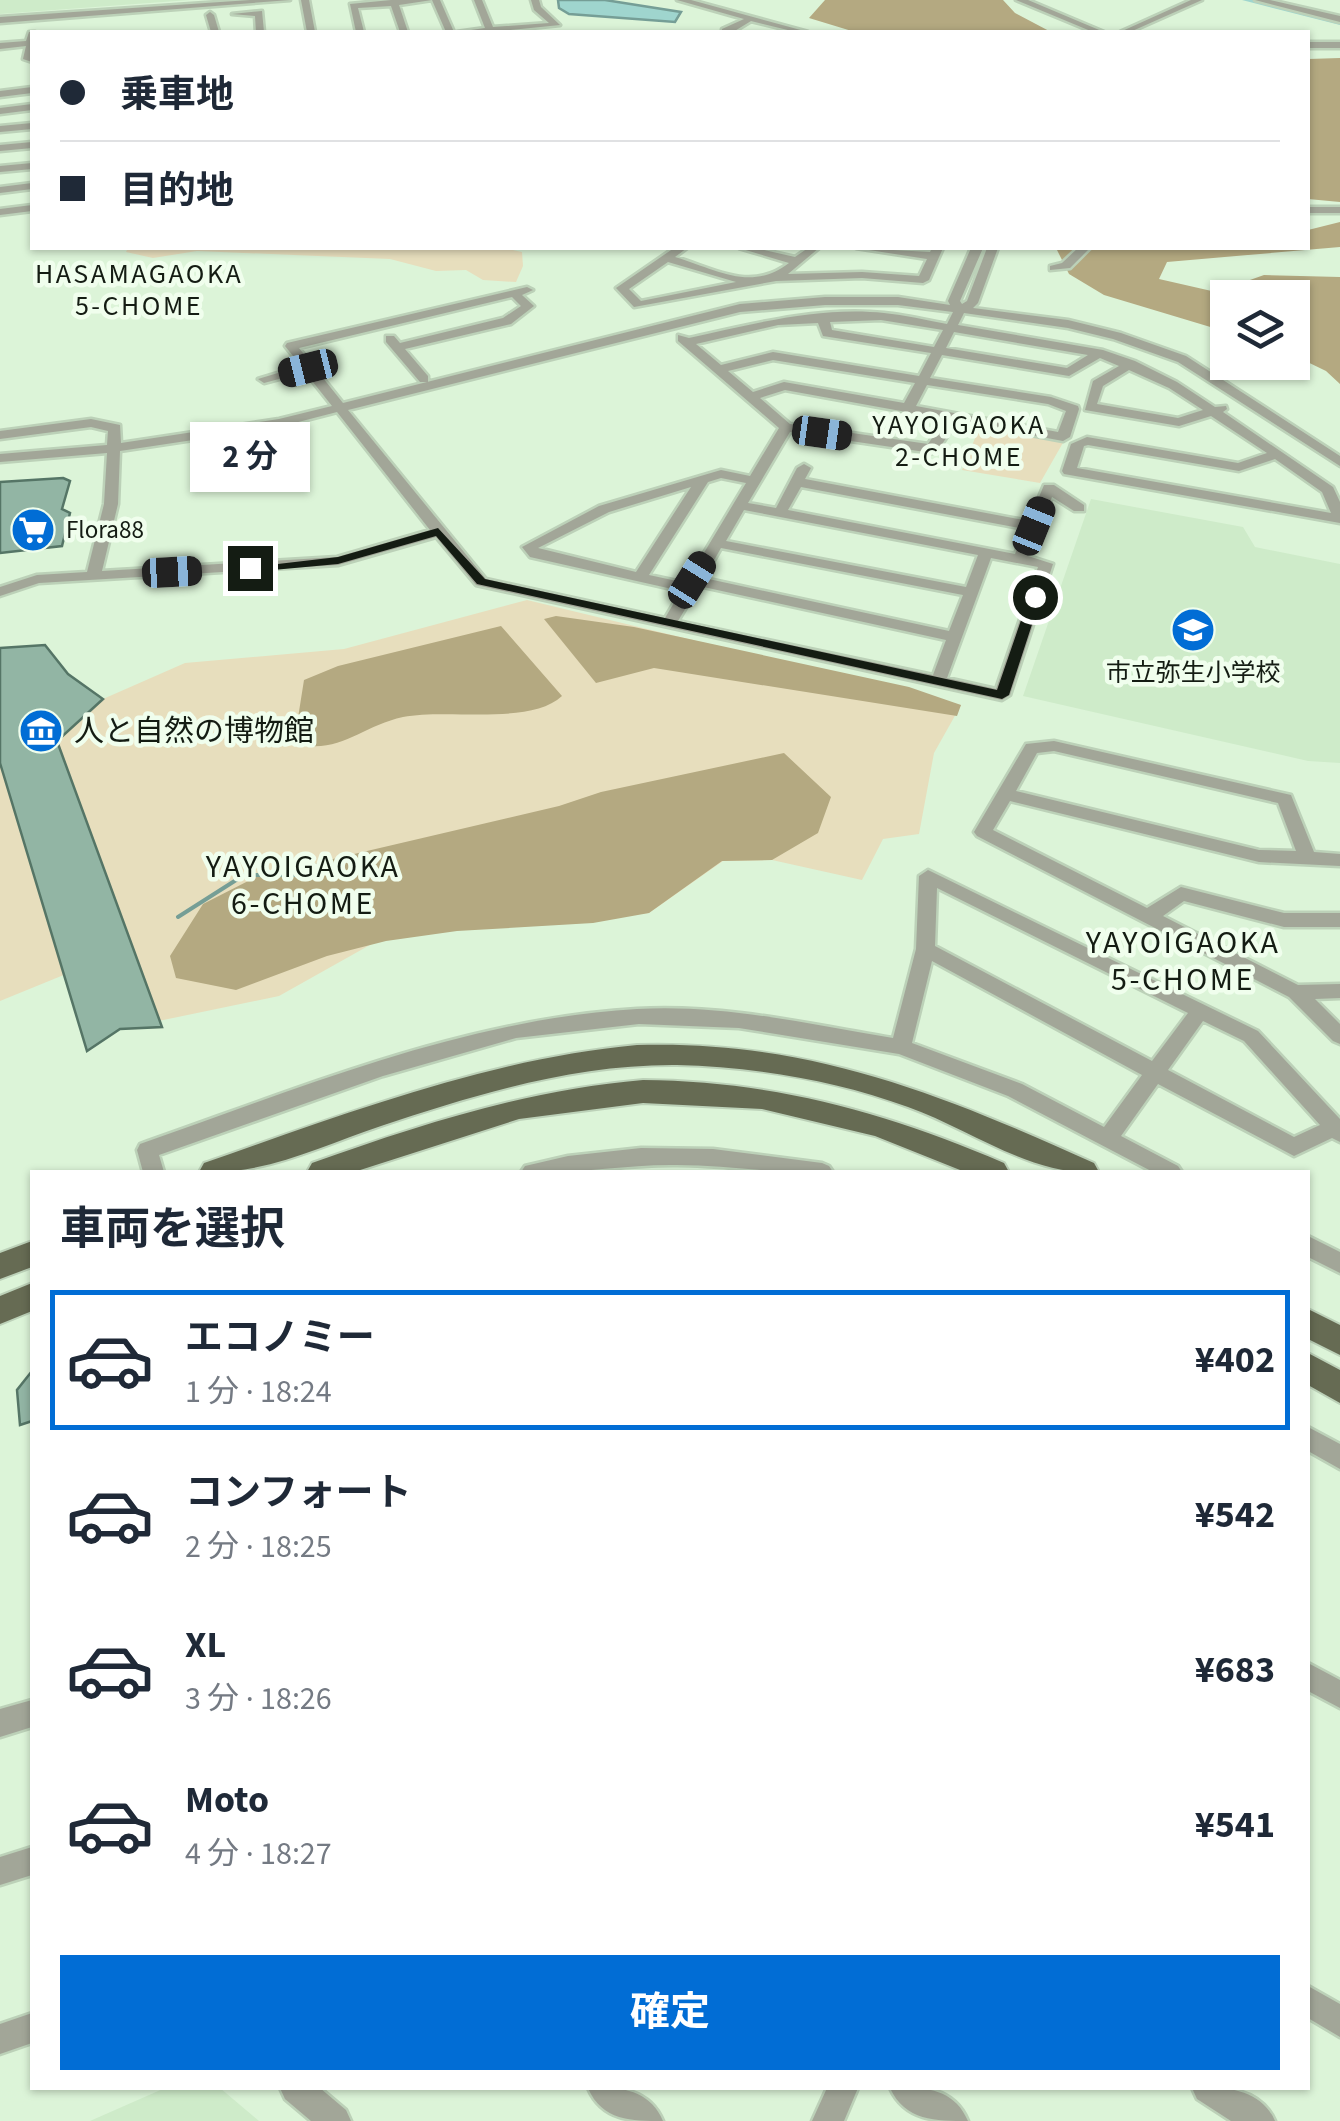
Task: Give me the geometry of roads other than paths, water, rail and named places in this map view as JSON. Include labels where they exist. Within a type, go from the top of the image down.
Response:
[{"type":"main road","points":[[221,1170],[430,1098],[602,1059],[664,1055],[779,1064],[896,1092],[1079,1170]]},
{"type":"main road","points":[[221,1170],[551,1082],[631,1072],[712,1071],[784,1080],[894,1106],[1038,1170]]},
{"type":"main road","points":[[328,1170],[518,1108],[584,1096],[660,1090],[744,1094],[819,1106],[875,1122],[989,1170]]},
{"type":"main road","points":[[372,1170],[517,1125],[610,1109],[712,1106],[813,1120],[862,1133],[948,1170]]},
{"type":"main road","points":[[265,1170],[397,1122]]},
{"type":"main road","points":[[354,1170],[452,1128]]},
{"type":"main road","points":[[0,1251],[30,1240]]},
{"type":"main road","points":[[0,1266],[30,1255]]},
{"type":"main road","points":[[0,1292],[30,1281]]},
{"type":"main road","points":[[0,1310],[30,1297]]},
{"type":"main road","points":[[1310,1304],[1340,1322]]},
{"type":"main road","points":[[1310,1323],[1340,1341]]},
{"type":"main road","points":[[1310,1350],[1340,1368]]},
{"type":"main road","points":[[1310,1369],[1340,1388]]},
{"type":"street","points":[[124,17],[201,0]]},
{"type":"street","points":[[170,4],[229,0]]},
{"type":"street","points":[[34,30],[286,0]]},
{"type":"street","points":[[306,0],[311,30]]},
{"type":"street","points":[[359,30],[353,6],[432,0],[449,30]]},
{"type":"street","points":[[478,0],[490,30],[556,25],[567,30]]},
{"type":"street","points":[[535,0],[537,8],[556,25]]},
{"type":"street","points":[[663,0],[776,30]]},
{"type":"street","points":[[681,0],[796,30]]},
{"type":"street","points":[[1020,0],[1095,30]]},
{"type":"street","points":[[1129,30],[1198,0]]},
{"type":"street","points":[[1259,0],[1340,19]]},
{"type":"street","points":[[394,2],[403,30]]},
{"type":"street","points":[[0,19],[169,19],[259,13],[260,30]]},
{"type":"street","points":[[210,16],[214,30]]},
{"type":"street","points":[[169,19],[169,30]]},
{"type":"street","points":[[729,30],[747,22]]},
{"type":"street","points":[[0,46],[30,38]]},
{"type":"street","points":[[1310,45],[1340,45]]},
{"type":"street","points":[[0,94],[30,90]]},
{"type":"street","points":[[0,111],[30,108]]},
{"type":"street","points":[[0,129],[30,126]]},
{"type":"street","points":[[0,148],[30,145]]},
{"type":"street","points":[[0,169],[30,166]]},
{"type":"street","points":[[0,190],[30,186]]},
{"type":"street","points":[[0,212],[30,208]]},
{"type":"street","points":[[1310,210],[1340,210]]},
{"type":"street","points":[[678,250],[622,288],[638,304],[776,278],[862,275],[923,280],[935,252],[898,250]]},
{"type":"street","points":[[751,250],[796,262]]},
{"type":"street","points":[[776,278],[811,250]]},
{"type":"street","points":[[962,305],[976,250]]},
{"type":"street","points":[[908,408],[992,250]]},
{"type":"street","points":[[1054,268],[1066,266],[1082,250]]},
{"type":"street","points":[[666,258],[747,282]]},
{"type":"street","points":[[398,347],[506,321],[528,306],[520,292],[292,346],[481,582],[1002,695],[1046,564],[738,505]]},
{"type":"street","points":[[0,458],[116,444],[337,406],[663,324],[740,308],[825,301],[962,305],[1117,336],[1182,359],[1340,449]]},
{"type":"street","points":[[688,342],[778,321],[880,316],[1099,353],[1131,364],[1276,454],[1328,490],[1340,519]]},
{"type":"street","points":[[822,317],[827,333],[1069,372],[1099,353]]},
{"type":"street","points":[[663,324],[751,397],[784,431],[932,449],[952,417]]},
{"type":"street","points":[[379,326],[424,379]]},
{"type":"street","points":[[337,406],[424,379],[612,337]]},
{"type":"street","points":[[718,369],[773,356],[1051,401],[1073,409],[1064,438],[784,386],[751,397]]},
{"type":"street","points":[[1131,364],[1097,384],[1090,407],[1180,422],[1253,398]]},
{"type":"street","points":[[264,379],[308,368]]},
{"type":"street","points":[[1253,398],[1340,462]]},
{"type":"street","points":[[0,436],[103,422],[115,428],[111,504],[93,576]]},
{"type":"street","points":[[669,624],[784,431]]},
{"type":"street","points":[[1276,454],[1239,467],[1087,441],[1078,444],[1069,471],[1340,519]]},
{"type":"street","points":[[0,448],[116,444]]},
{"type":"street","points":[[752,480],[721,474],[703,479],[604,509],[528,546],[535,554],[640,577],[954,637]]},
{"type":"street","points":[[780,513],[801,475],[1034,526]]},
{"type":"street","points":[[640,577],[703,479]]},
{"type":"street","points":[[1020,559],[1049,488],[1079,508]]},
{"type":"street","points":[[0,592],[37,579],[338,560],[438,532]]},
{"type":"street","points":[[716,542],[970,592]]},
{"type":"street","points":[[938,682],[986,553]]},
{"type":"street","points":[[1307,858],[1285,798],[1054,746],[1032,748],[983,832],[1296,992],[1340,1036]]},
{"type":"street","points":[[1005,794],[1258,856],[1340,860]]},
{"type":"street","points":[[902,1047],[925,949],[928,876],[1251,1036],[1337,1130],[1294,1146],[925,949]]},
{"type":"street","points":[[1149,916],[1181,894],[1284,920],[1340,920]]},
{"type":"street","points":[[1296,992],[1340,991]]},
{"type":"street","points":[[1107,1138],[1200,1011]]},
{"type":"street","points":[[153,1170],[147,1150],[380,1069],[516,1030],[639,1016],[739,1020],[902,1047],[1014,1090],[1167,1170]]},
{"type":"street","points":[[540,1170],[573,1162],[702,1155],[808,1170]]},
{"type":"street","points":[[1310,1247],[1340,1263]]},
{"type":"street","points":[[1310,1439],[1340,1457]]},
{"type":"street","points":[[1310,1677],[1340,1694]]},
{"type":"street","points":[[0,1724],[30,1715]]},
{"type":"street","points":[[0,1871],[30,1862]]},
{"type":"street","points":[[1310,2002],[1340,2022]]},
{"type":"street","points":[[0,2040],[30,2029]]},
{"type":"street","points":[[298,2090],[334,2121]]},
{"type":"street","points":[[607,2090],[647,2121]]},
{"type":"street","points":[[828,2121],[842,2090]]},
{"type":"street","points":[[909,2090],[952,2121]]},
{"type":"street","points":[[1211,2090],[1259,2121]]},
{"type":"water","points":[[558,0],[605,0],[681,12],[675,22],[569,14],[559,8]]},
{"type":"waterway","points":[[1249,0],[1340,21]]},
{"type":"waterway","points":[[178,917],[244,875],[298,875],[337,864]]},
{"type":"place","name":"Flora88","points":[[33,530]]},
{"type":"place","name":"市立弥生小学校","points":[[1193,630]]},
{"type":"place","name":"人と自然の博物館","points":[[41,731]]},
{"type":"district","name":"HASAMAGAOKA 5-CHOME","points":[[139,290]]},
{"type":"district","name":"YAYOIGAOKA 2-CHOME","points":[[959,441]]},
{"type":"district","name":"YAYOIGAOKA 6-CHOME","points":[[303,886]]},
{"type":"district","name":"YAYOIGAOKA 5-CHOME","points":[[1183,962]]}]
